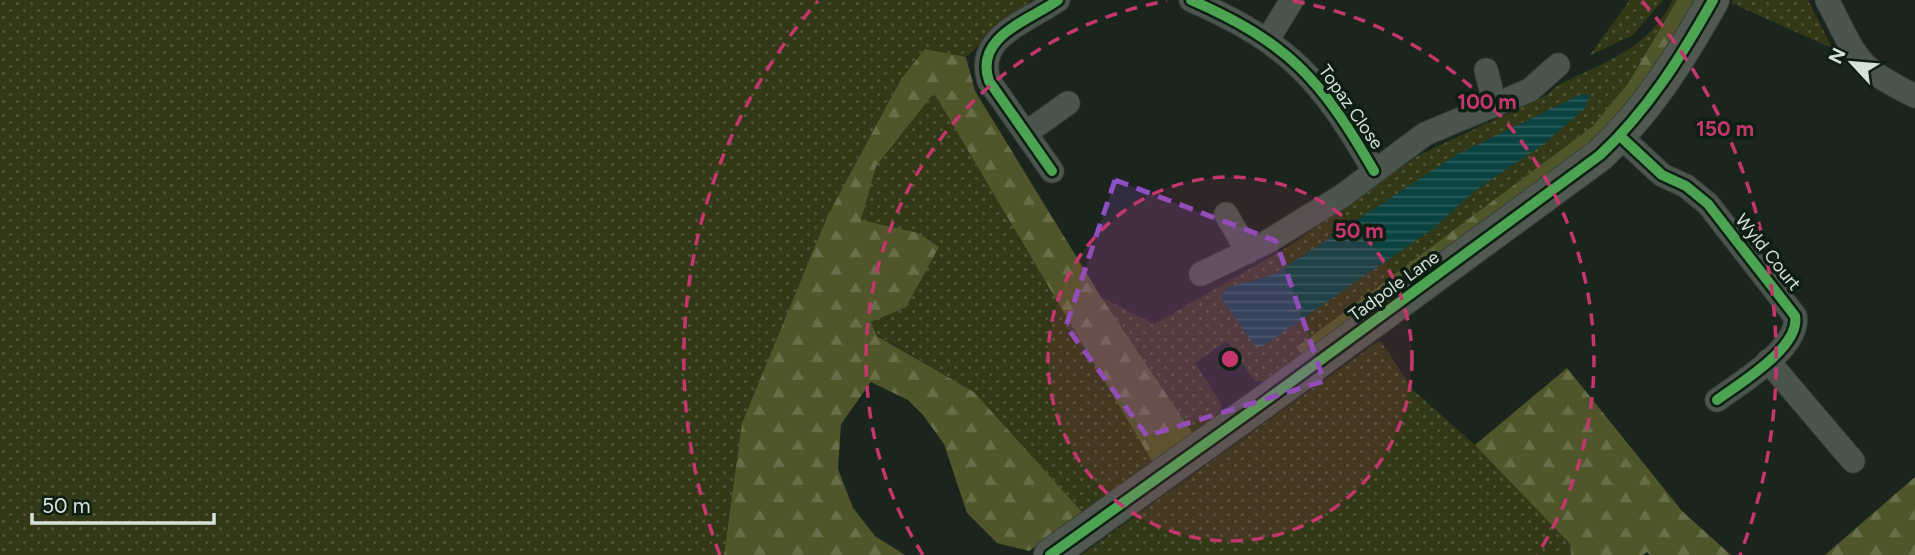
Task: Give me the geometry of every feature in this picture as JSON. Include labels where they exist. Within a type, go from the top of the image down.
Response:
[{"type":"street","points":[[1052,171],[989,81],[986,60],[990,50],[1005,32],[1058,0]]},
{"type":"street","name":"Topaz Close","points":[[1191,0],[1268,39],[1316,83],[1353,134],[1374,171]]},
{"type":"street","points":[[1268,39],[1292,0]]},
{"type":"street","name":"Tadpole Lane","points":[[1050,555],[1532,207],[1620,136],[1667,77],[1713,0]]},
{"type":"street","points":[[1827,0],[1860,63],[1877,76],[1915,96]]},
{"type":"street","name":"Topaz Close","points":[[1202,274],[1248,252],[1342,196],[1425,134],[1530,90],[1558,65]]},
{"type":"street","points":[[1486,70],[1495,105]]},
{"type":"street","points":[[1026,133],[1068,103]]},
{"type":"street","name":"Wyld Court","points":[[1620,136],[1662,175],[1686,186],[1708,204],[1787,302],[1797,326],[1788,344],[1717,400]]},
{"type":"street","points":[[1226,214],[1248,252]]},
{"type":"street","points":[[1768,361],[1853,461]]},
{"type":"highlighted area","points":[[1115,180],[1276,241],[1324,381],[1147,436],[1066,326]]},
{"type":"green space","points":[[0,0],[1031,0],[966,57],[925,49],[901,79],[827,217],[742,423],[724,555],[0,555]]},
{"type":"green space","points":[[1630,0],[1663,0],[1633,35],[1589,56]]},
{"type":"green space","points":[[1673,0],[1677,0],[1629,82],[1593,126],[1297,348],[1306,358],[1275,379],[1255,382],[1227,341],[1195,363],[1222,405],[1215,423],[1196,438],[1101,297],[1154,324],[1286,248],[1419,155],[1547,95],[1557,86],[1623,53],[1650,32]]},
{"type":"green space","points":[[1677,0],[1703,0],[1665,59],[1593,149],[1306,358],[1296,348],[1593,126],[1629,82]]},
{"type":"green space","points":[[1733,0],[1808,0],[1832,48],[1731,3]]},
{"type":"green space","points":[[925,49],[966,57],[975,91],[1101,297],[1196,438],[1153,463],[934,93],[876,166],[861,220],[918,233],[939,247],[906,307],[871,322],[877,336],[974,392],[1083,513],[1029,551],[997,543],[967,513],[944,444],[923,415],[908,400],[871,382],[841,424],[838,469],[853,508],[875,536],[905,555],[724,555],[742,423],[827,217],[901,79]]},
{"type":"green space","points":[[934,93],[1153,463],[1083,513],[974,392],[877,335],[871,322],[861,221],[875,166]]},
{"type":"green space","points":[[1380,340],[1413,390],[1475,445],[1570,544],[1571,555],[1081,555]]},
{"type":"green space","points":[[1567,368],[1682,511],[1731,555],[1650,555],[1647,552],[1643,555],[1571,555],[1570,544],[1475,445]]},
{"type":"green space","points":[[1915,477],[1915,555],[1825,555]]},
{"type":"water","points":[[1584,93],[1589,97],[1586,107],[1544,144],[1476,190],[1434,228],[1263,346],[1255,346],[1220,296],[1229,287],[1273,275],[1456,155]]},
{"type":"cycle path","points":[[1052,171],[989,81],[986,65],[989,52],[997,41],[1019,23],[1058,0]]},
{"type":"cycle path","points":[[1191,0],[1253,32],[1299,67],[1337,112],[1374,171]]},
{"type":"cycle path","points":[[1050,555],[1600,155],[1633,120],[1662,82],[1713,0]]},
{"type":"cycle path","points":[[1620,136],[1662,175],[1686,186],[1708,204],[1795,316],[1789,340],[1779,352],[1717,400]]}]
